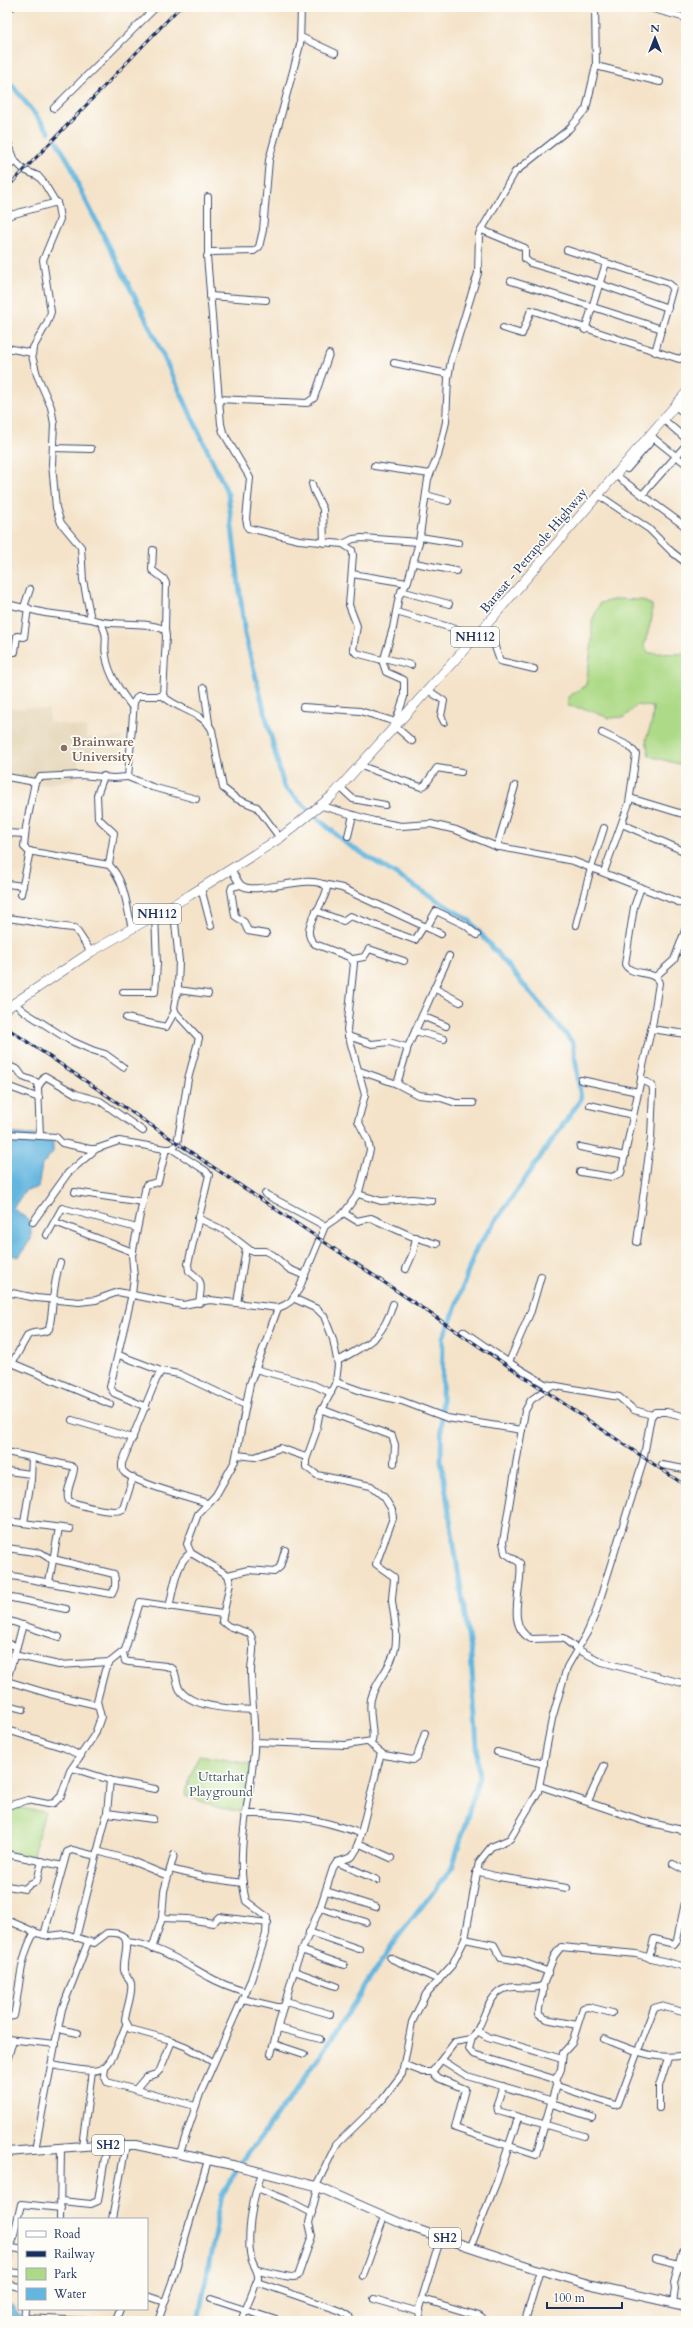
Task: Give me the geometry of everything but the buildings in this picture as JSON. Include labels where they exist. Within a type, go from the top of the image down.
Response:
[{"type":"highway","name":"Barasat - Petrapole Highway","points":[[319,808],[341,788],[479,633],[597,494],[617,476],[686,393]]},
{"type":"highway","name":"NH112","points":[[11,1005],[91,952],[202,888],[280,838],[319,808]]},
{"type":"main road","name":"SH2","points":[[7,2152],[61,2147],[126,2145],[180,2153],[317,2186],[384,2217],[540,2270],[686,2306]]},
{"type":"street","points":[[54,108],[156,7]]},
{"type":"street","points":[[208,253],[254,251],[258,247],[264,220],[269,160],[284,108],[301,37],[300,7]]},
{"type":"street","points":[[395,726],[404,696],[405,683],[402,679],[386,672],[383,660],[401,591],[407,583],[415,562],[430,474],[438,456],[446,422],[448,374],[478,273],[480,262],[478,239],[515,172],[569,129],[581,116],[590,99],[596,66],[595,7]]},
{"type":"street","points":[[646,7],[686,18]]},
{"type":"street","points":[[301,37],[334,53]]},
{"type":"street","points":[[596,66],[660,82]]},
{"type":"street","points":[[7,139],[15,161],[24,170],[38,176],[57,202],[60,219],[43,260],[51,312],[32,353],[37,375],[51,407],[56,508],[61,523],[81,547],[83,580],[91,619]]},
{"type":"street","points":[[7,168],[15,161]]},
{"type":"street","points":[[208,197],[210,296],[218,399],[223,432],[250,478],[246,519],[248,528],[299,540],[343,544],[352,550],[354,555],[350,608],[357,626],[353,649],[356,653],[411,665]]},
{"type":"street","points":[[7,216],[57,202]]},
{"type":"street","points":[[482,230],[525,248],[524,257],[526,261],[600,284],[668,308]]},
{"type":"street","points":[[567,250],[671,285],[673,290],[655,352]]},
{"type":"street","points":[[585,330],[606,263]]},
{"type":"street","points":[[511,281],[662,329]]},
{"type":"street","points":[[210,296],[266,300]]},
{"type":"street","points":[[503,328],[522,334],[531,310],[585,330],[679,359],[686,354]]},
{"type":"street","points":[[7,348],[32,353]]},
{"type":"street","points":[[218,399],[307,403],[314,398],[329,354]]},
{"type":"street","points":[[394,363],[448,374]]},
{"type":"street","points":[[675,405],[686,416]]},
{"type":"street","points":[[664,419],[686,440]]},
{"type":"street","points":[[651,436],[686,464]]},
{"type":"street","points":[[642,494],[686,445]]},
{"type":"street","points":[[53,448],[91,449]]},
{"type":"street","points":[[374,466],[430,474]]},
{"type":"street","points":[[617,476],[686,527]]},
{"type":"street","points":[[312,484],[314,492],[323,509],[324,542]]},
{"type":"street","points":[[597,494],[650,529],[686,563]]},
{"type":"street","points":[[426,495],[448,500]]},
{"type":"street","points":[[343,544],[353,539],[362,538],[420,539],[458,543]]},
{"type":"street","points":[[153,550],[152,570],[164,578],[166,583],[166,636],[163,696]]},
{"type":"street","points":[[415,562],[456,571]]},
{"type":"street","points":[[352,574],[407,583]]},
{"type":"street","points":[[7,651],[15,652],[17,636],[24,636],[26,608],[30,589]]},
{"type":"street","points":[[401,591],[449,604]]},
{"type":"street","points":[[7,604],[45,614],[91,619],[101,623],[153,627],[165,630]]},
{"type":"street","points":[[396,612],[479,633],[494,644],[500,661],[534,669]]},
{"type":"street","points":[[101,623],[107,636],[105,655],[112,678],[133,708]]},
{"type":"street","points":[[204,688],[209,723],[212,730],[223,788],[237,799],[257,807],[280,838]]},
{"type":"street","points":[[428,690],[444,700],[441,716],[444,722]]},
{"type":"street","points":[[128,778],[133,708],[134,702],[138,696],[163,696],[171,703],[209,723]]},
{"type":"street","points":[[303,707],[360,711],[395,726],[412,741]]},
{"type":"street","points":[[602,733],[629,746],[635,751],[630,798],[604,872]]},
{"type":"street","points":[[361,766],[421,786],[425,785],[437,768],[461,772]]},
{"type":"street","points":[[132,929],[118,876],[109,865],[30,851],[24,847],[35,782],[40,777],[81,775],[124,779],[128,778],[196,800]]},
{"type":"street","points":[[104,776],[97,795],[97,804],[98,818],[114,833],[109,865]]},
{"type":"street","points":[[7,777],[35,782]]},
{"type":"street","points":[[497,847],[515,786]]},
{"type":"street","points":[[341,788],[353,799],[385,805]]},
{"type":"street","points":[[630,798],[686,815]]},
{"type":"street","points":[[319,808],[401,826],[431,824],[456,830],[497,847],[539,853],[604,872],[686,905]]},
{"type":"street","points":[[348,836],[353,815]]},
{"type":"street","points":[[622,824],[686,852]]},
{"type":"street","points":[[576,925],[591,868],[604,828]]},
{"type":"street","points":[[7,833],[25,834]]},
{"type":"street","points":[[21,894],[30,851]]},
{"type":"street","points":[[231,869],[240,884],[249,889],[286,883],[323,884],[342,888],[441,934]]},
{"type":"street","points":[[7,884],[23,886]]},
{"type":"street","points":[[240,884],[231,890],[235,916],[244,922],[248,931],[266,934]]},
{"type":"street","points":[[323,884],[327,887],[326,895],[316,911],[308,933],[311,941],[353,960],[364,957],[369,949],[404,960]]},
{"type":"street","points":[[580,1172],[612,1177],[622,1173],[659,983],[655,977],[630,970],[625,964],[633,913],[641,887]]},
{"type":"street","points":[[202,888],[211,926]]},
{"type":"street","points":[[126,1018],[168,1027],[175,1011],[178,990],[178,956],[173,904]]},
{"type":"street","points":[[316,911],[343,921],[350,916],[415,940],[436,911],[465,925],[477,935]]},
{"type":"street","points":[[123,992],[155,992],[157,964],[155,915]]},
{"type":"street","points":[[7,918],[27,920],[57,928],[75,928],[91,952]]},
{"type":"street","points":[[655,977],[674,960],[686,928]]},
{"type":"street","points":[[397,1084],[407,1049],[448,956]]},
{"type":"street","points":[[285,1550],[280,1567],[274,1572],[248,1570],[228,1575],[191,1553],[188,1548],[188,1538],[198,1514],[216,1495],[237,1455],[245,1405],[255,1369],[278,1308],[293,1298],[305,1276],[325,1226],[344,1213],[358,1194],[364,1180],[370,1150],[368,1140],[358,1121],[365,1095],[360,1071],[348,1036],[353,960]]},
{"type":"street","points":[[434,988],[460,1002]]},
{"type":"street","points":[[178,990],[208,994]]},
{"type":"street","points":[[11,1005],[25,1012],[69,1040],[105,1054],[123,1067]]},
{"type":"street","points":[[146,1407],[112,1391],[111,1382],[119,1356],[132,1294],[133,1252],[142,1202],[147,1184],[157,1183],[169,1149],[177,1144],[188,1080],[199,1041],[196,1033],[175,1011]]},
{"type":"street","points":[[422,1016],[446,1026]]},
{"type":"street","points":[[651,1029],[686,1034]]},
{"type":"street","points":[[415,1031],[444,1039]]},
{"type":"street","points":[[348,1036],[372,1044],[389,1042],[407,1049]]},
{"type":"street","points":[[7,1066],[18,1070],[23,1077],[39,1083]]},
{"type":"street","points":[[360,1071],[397,1084],[418,1095],[438,1097],[456,1103],[473,1103]]},
{"type":"street","points":[[40,1136],[39,1083],[44,1076],[76,1094],[100,1101],[143,1131]]},
{"type":"street","points":[[637,1242],[650,1144],[653,1090],[652,1085],[641,1079]]},
{"type":"street","points":[[581,1080],[638,1092]]},
{"type":"street","points":[[7,1086],[39,1098]]},
{"type":"street","points":[[590,1105],[633,1115]]},
{"type":"street","points":[[7,1134],[58,1137],[62,1143],[96,1149]]},
{"type":"street","points":[[33,1222],[68,1173],[96,1149],[119,1141],[169,1149],[209,1173],[188,1264],[189,1271],[198,1276],[202,1282],[199,1303]]},
{"type":"street","points":[[580,1147],[625,1156]]},
{"type":"street","points":[[75,1192],[142,1202]]},
{"type":"street","points":[[264,1194],[325,1226]]},
{"type":"street","points":[[358,1194],[381,1201],[412,1199],[432,1201]]},
{"type":"street","points":[[47,1235],[62,1208],[137,1228]]},
{"type":"street","points":[[344,1213],[357,1221],[371,1218],[436,1244]]},
{"type":"street","points":[[198,1218],[225,1230],[246,1248],[268,1252],[292,1271],[305,1276]]},
{"type":"street","points":[[55,1222],[133,1252]]},
{"type":"street","points":[[406,1269],[413,1254],[416,1237]]},
{"type":"street","points":[[237,1303],[246,1248]]},
{"type":"street","points":[[7,1372],[9,1361],[28,1335],[32,1332],[44,1332],[49,1329],[55,1300],[55,1279],[60,1263]]},
{"type":"street","points":[[509,1362],[529,1316],[541,1276]]},
{"type":"street","points":[[7,1292],[36,1298],[88,1302],[118,1292],[184,1305],[210,1300],[278,1308]]},
{"type":"street","points":[[293,1298],[316,1309],[324,1316],[333,1339],[338,1361],[336,1382],[321,1409],[316,1432],[306,1457],[306,1467],[313,1473],[375,1488],[390,1507],[393,1514],[376,1564],[394,1577],[392,1598],[396,1646],[391,1661],[377,1685],[372,1698],[369,1716],[373,1738],[369,1743]]},
{"type":"street","points":[[338,1361],[377,1336],[389,1320],[393,1304]]},
{"type":"street","points":[[463,1330],[509,1362],[545,1384],[619,1397],[634,1410],[652,1414],[662,1411],[686,1417]]},
{"type":"street","points":[[119,1356],[162,1371],[179,1374],[245,1405]]},
{"type":"street","points":[[9,1361],[110,1404]]},
{"type":"street","points":[[255,1369],[314,1385],[331,1392]]},
{"type":"street","points":[[162,1371],[156,1380],[133,1438],[122,1467],[123,1472],[133,1477],[207,1503]]},
{"type":"street","points":[[336,1382],[447,1418],[522,1430]]},
{"type":"street","points":[[552,1385],[527,1405],[502,1542],[505,1553],[518,1560],[521,1567],[518,1620],[523,1633],[531,1639],[563,1638],[577,1649],[602,1662],[686,1684]]},
{"type":"street","points":[[321,1409],[392,1436],[395,1444],[394,1463]]},
{"type":"street","points":[[257,2270],[296,2278],[312,2236],[309,2226],[317,2186],[336,2145],[384,2099],[396,2082],[405,2065],[412,2022],[426,1994],[452,1965],[465,1939],[476,1871],[487,1850],[504,1842],[514,1834],[533,1802],[540,1786],[557,1699],[567,1666],[588,1631],[596,1612],[643,1461],[652,1414]]},
{"type":"street","points":[[72,1420],[133,1438]]},
{"type":"street","points":[[237,1455],[254,1457],[280,1448],[306,1457]]},
{"type":"street","points":[[7,1452],[71,1466],[74,1468],[74,1472],[68,1492],[69,1501],[107,1510],[119,1512],[123,1509],[133,1477]]},
{"type":"street","points":[[24,1523],[32,1457]]},
{"type":"street","points":[[662,1465],[681,1469],[686,1465]]},
{"type":"street","points":[[7,1470],[31,1474]]},
{"type":"street","points":[[7,1521],[70,1529]]},
{"type":"street","points":[[49,1582],[59,1528]]},
{"type":"street","points":[[7,1548],[41,1553],[54,1559],[112,1573],[115,1579],[114,1588],[111,1594],[7,1575]]},
{"type":"street","points":[[169,1607],[179,1570],[186,1556],[191,1553]]},
{"type":"street","points":[[180,2153],[195,2106],[213,2062],[246,1992],[262,1947],[268,1923],[265,1914],[246,1901],[243,1883],[245,1814],[254,1742],[251,1636],[224,1624],[222,1621],[222,1614],[230,1583],[228,1575]]},
{"type":"street","points":[[7,1597],[66,1609]]},
{"type":"street","points":[[222,1614],[140,1602],[123,1652],[125,1661],[166,1666],[173,1669],[179,1688],[194,1700],[216,1707],[253,1710]]},
{"type":"street","points":[[7,1620],[59,1636]]},
{"type":"street","points":[[23,1625],[7,1678],[50,1694],[97,1705]]},
{"type":"street","points":[[7,1644],[17,1646]]},
{"type":"street","points":[[7,1806],[28,1800],[42,1804],[54,1803],[61,1796],[72,1768],[91,1742],[98,1725],[101,1712],[97,1705],[105,1670],[110,1662],[123,1652]]},
{"type":"street","points":[[14,1655],[59,1665],[110,1662]]},
{"type":"street","points":[[7,1705],[23,1709]]},
{"type":"street","points":[[7,1730],[65,1748],[80,1756]]},
{"type":"street","points":[[254,1742],[338,1746],[369,1743],[381,1753],[392,1757],[416,1759],[425,1733]]},
{"type":"street","points":[[497,1752],[544,1764]]},
{"type":"street","points":[[271,2054],[294,1971],[301,1950],[320,1908],[330,1874],[337,1862],[352,1857],[358,1843],[381,1753]]},
{"type":"street","points":[[588,1801],[604,1766]]},
{"type":"street","points":[[72,1768],[110,1780],[155,1789]]},
{"type":"street","points":[[76,1938],[107,1813],[110,1780]]},
{"type":"street","points":[[540,1786],[644,1821],[686,1831]]},
{"type":"street","points":[[107,1813],[153,1819]]},
{"type":"street","points":[[245,1814],[287,1814],[312,1818],[360,1832]]},
{"type":"street","points":[[358,1843],[391,1858]]},
{"type":"street","points":[[44,1935],[63,1866],[69,1850],[129,1860],[168,1876]]},
{"type":"street","points":[[7,1854],[63,1866]]},
{"type":"street","points":[[152,1949],[162,1918],[164,1891],[174,1855]]},
{"type":"street","points":[[7,1886],[25,1890],[30,1884],[36,1882],[42,1861]]},
{"type":"street","points":[[337,1862],[377,1880]]},
{"type":"street","points":[[673,1864],[686,1871]]},
{"type":"street","points":[[170,1869],[208,1878],[243,1883]]},
{"type":"street","points":[[476,1871],[507,1879],[567,1888]]},
{"type":"street","points":[[326,1891],[376,1907]]},
{"type":"street","points":[[649,1958],[654,1939],[674,1944],[677,1940],[686,1898]]},
{"type":"street","points":[[320,1908],[366,1922]]},
{"type":"street","points":[[162,1918],[188,1919],[213,1923],[219,1917],[226,1916],[268,1923]]},
{"type":"street","points":[[7,1920],[44,1935],[62,1934],[88,1942],[97,1942],[104,1934],[111,1932],[122,1935],[127,1942],[176,1958],[224,1985],[246,1992]]},
{"type":"street","points":[[7,2017],[14,2016],[17,1990],[26,1951],[34,1932]]},
{"type":"street","points":[[309,1932],[359,1949]]},
{"type":"street","points":[[465,1939],[492,1944],[496,1947],[501,1958],[520,1961],[549,1972]]},
{"type":"street","points":[[35,2150],[62,2009],[88,1942]]},
{"type":"street","points":[[127,1942],[124,1970],[131,1987],[126,2014],[126,2025],[104,2075],[107,2082],[195,2106]]},
{"type":"street","points":[[577,2025],[546,2019],[539,2015],[538,2010],[544,1998],[544,1985],[557,1951],[563,1946],[649,1958],[686,1967]]},
{"type":"street","points":[[301,1950],[344,1965]]},
{"type":"street","points":[[390,1958],[438,1980]]},
{"type":"street","points":[[294,1971],[336,1986]]},
{"type":"street","points":[[544,1985],[535,1988],[510,1987],[497,1993],[490,2002],[477,2031],[472,2038],[469,2049],[473,2054],[615,2105],[618,2104],[656,2006],[686,2013]]},
{"type":"street","points":[[243,1999],[270,2006],[284,2004],[330,2014]]},
{"type":"street","points":[[405,2065],[423,2072],[432,2072],[438,2078],[465,2089],[465,2094],[455,2121],[455,2128],[536,2155],[552,2103],[561,2069],[563,2053],[572,2043],[581,2011],[586,2007],[612,2013]]},
{"type":"street","points":[[126,2025],[130,2029],[172,2041],[213,2062]]},
{"type":"street","points":[[278,2028],[320,2039]]},
{"type":"street","points":[[58,2029],[78,2033]]},
{"type":"street","points":[[477,2031],[488,2037],[562,2059]]},
{"type":"street","points":[[432,2072],[455,2042],[472,2038]]},
{"type":"street","points":[[604,2038],[647,2056],[668,2058],[686,2055]]},
{"type":"street","points":[[7,2061],[10,2039],[56,2044]]},
{"type":"street","points":[[135,2090],[146,2077],[156,2074],[160,2070],[172,2041]]},
{"type":"street","points":[[274,2044],[304,2054]]},
{"type":"street","points":[[659,2108],[658,2090],[668,2058]]},
{"type":"street","points":[[442,2060],[467,2076],[503,2086],[592,2117]]},
{"type":"street","points":[[52,2065],[92,2071],[106,2069]]},
{"type":"street","points":[[82,2146],[92,2071]]},
{"type":"street","points":[[503,2086],[496,2109],[502,2113],[584,2136]]},
{"type":"street","points":[[471,2246],[509,2147],[518,2118]]},
{"type":"street","points":[[61,2201],[91,2204],[98,2201],[107,2145]]},
{"type":"street","points":[[112,2218],[126,2145]]},
{"type":"street","points":[[60,2218],[61,2147]]},
{"type":"street","points":[[158,2321],[208,2160]]},
{"type":"street","points":[[241,2321],[257,2282],[257,2270],[251,2258],[250,2251],[257,2188],[263,2172]]},
{"type":"street","points":[[257,2188],[287,2200],[312,2214]]},
{"type":"street","points":[[7,2265],[21,2204],[61,2208]]},
{"type":"street","points":[[363,2276],[384,2217]]},
{"type":"street","points":[[420,2321],[419,2312],[441,2237]]},
{"type":"street","points":[[11,2248],[18,2249]]},
{"type":"street","points":[[673,2303],[675,2290],[674,2283],[682,2252]]},
{"type":"street","points":[[656,2259],[678,2266],[686,2271]]},
{"type":"street","points":[[525,2321],[540,2270]]},
{"type":"street","points":[[7,2272],[18,2273]]},
{"type":"street","points":[[257,2282],[341,2311],[347,2314],[352,2321]]},
{"type":"street","points":[[7,2284],[18,2287]]},
{"type":"street","points":[[148,2296],[165,2302]]},
{"type":"street","points":[[211,2298],[275,2320]]},
{"type":"street","points":[[374,2298],[419,2312]]},
{"type":"street","points":[[423,2299],[479,2316],[485,2321]]},
{"type":"street","points":[[25,2310],[24,2320],[88,2321]]},
{"type":"street","points":[[112,2321],[117,2317],[120,2310]]},
{"type":"shaded area","name":"Brainware University","points":[[27,707],[49,710],[49,722],[87,728],[86,737],[106,739],[122,736],[122,761],[79,757],[77,774],[72,780],[36,786],[7,782],[7,708],[24,709]]},
{"type":"green space","points":[[618,599],[641,600],[652,605],[652,617],[644,646],[649,653],[686,654],[686,766],[649,756],[646,739],[652,722],[653,707],[637,705],[625,717],[609,718],[586,709],[568,706],[568,697],[586,685],[592,642],[592,621],[600,603]]},
{"type":"green space","name":"Uttarhat Playground","points":[[199,1755],[251,1764],[247,1813],[216,1807],[186,1796],[185,1790]]},
{"type":"green space","points":[[7,1806],[45,1812],[31,1861],[7,1855]]},
{"type":"water","points":[[7,1133],[46,1136],[53,1142],[53,1152],[42,1165],[38,1188],[26,1190],[13,1208],[31,1222],[31,1239],[19,1257],[7,1254]]},
{"type":"water","points":[[7,2303],[12,2305],[21,2317],[21,2321],[7,2321]]},
{"type":"waterway","points":[[7,79],[49,132]]},
{"type":"waterway","points":[[57,142],[72,167],[78,185],[147,321],[228,494],[245,635],[284,787],[310,811]]},
{"type":"waterway","points":[[241,2163],[310,2071],[394,1942],[452,1868],[479,1778],[471,1655],[441,1460],[443,1337],[451,1320],[476,1249],[581,1099],[573,1043],[469,920],[347,844],[316,817]]},
{"type":"waterway","points":[[198,2321],[222,2195],[237,2170]]},
{"type":"railway","points":[[7,188],[180,7]]},
{"type":"railway","points":[[7,1028],[686,1486]]},
{"type":"place","name":"Brainware University","points":[[64,748]]}]
